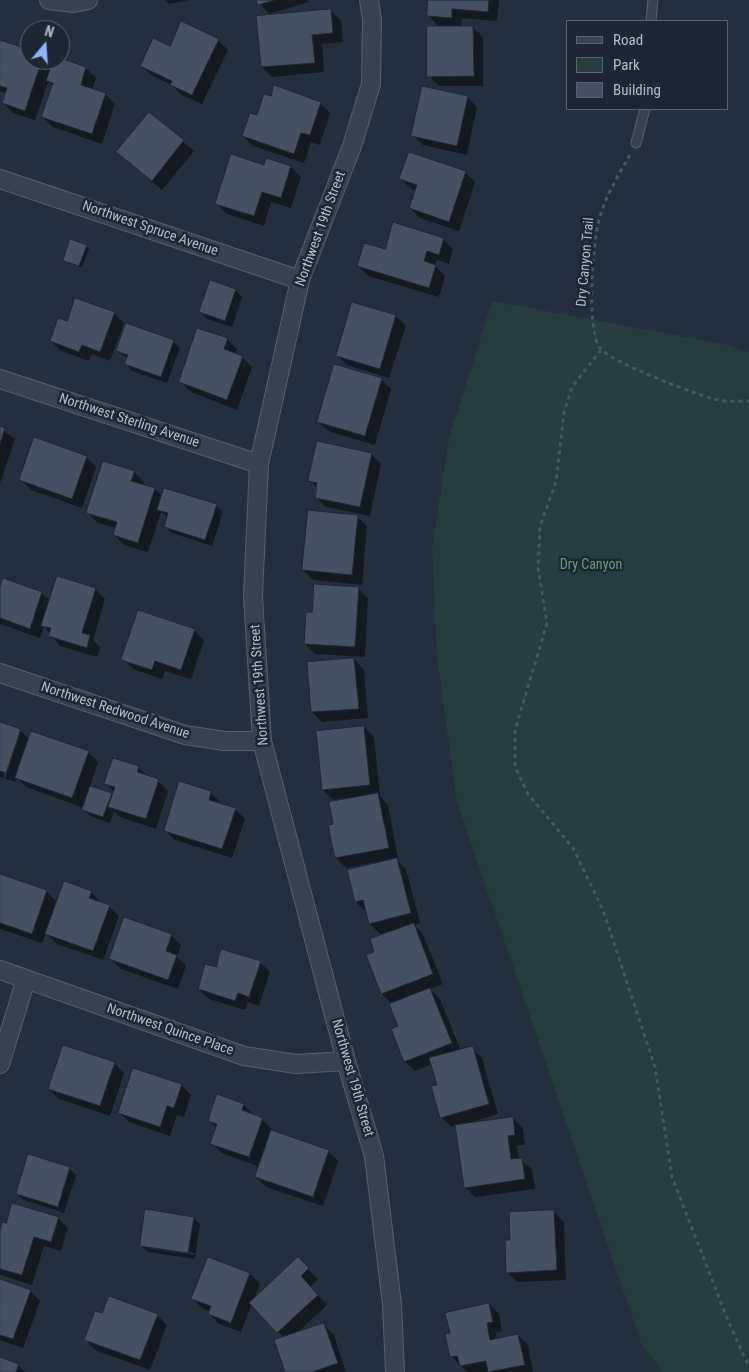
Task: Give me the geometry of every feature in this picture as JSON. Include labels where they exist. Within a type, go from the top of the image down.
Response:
[{"type":"street","points":[[49,0],[74,3],[88,0]]},
{"type":"street","name":"Northwest 19th Street","points":[[369,0],[372,20],[371,84],[352,146],[300,280],[259,464],[253,596],[262,741],[346,1061],[374,1156],[392,1304],[395,1372]]},
{"type":"street","name":"Northwest Spruce Avenue","points":[[0,179],[300,280]]},
{"type":"street","name":"Northwest Sterling Avenue","points":[[0,379],[259,464]]},
{"type":"street","name":"Northwest Redwood Avenue","points":[[0,673],[185,735],[225,741],[262,741]]},
{"type":"street","name":"Northwest Quince Place","points":[[0,970],[244,1056],[296,1064],[346,1061]]},
{"type":"street","points":[[0,1064],[26,979]]},
{"type":"lane","points":[[651,20],[653,0]]},
{"type":"lane","points":[[636,143],[645,110]]},
{"type":"path","name":"Dry Canyon Trail","points":[[601,350],[595,339],[591,301],[598,224],[610,188],[636,143]]},
{"type":"path","points":[[749,401],[719,400],[622,364],[601,350],[572,387],[564,413],[556,482],[540,526],[538,568],[548,624],[515,730],[515,767],[528,794],[573,848],[603,910],[655,1067],[672,1177],[729,1323],[749,1368]]},
{"type":"green space","name":"Dry Canyon","points":[[492,301],[724,344],[749,352],[749,1372],[663,1372],[641,1343],[457,802],[437,657],[432,549],[449,438]]},
{"type":"building","points":[[256,0],[275,0],[258,5]]},
{"type":"building","points":[[428,0],[489,0],[488,12],[452,9],[452,18],[427,16]]},
{"type":"building","points":[[331,9],[333,33],[312,35],[315,63],[261,67],[256,16]]},
{"type":"building","points":[[181,21],[219,39],[192,95],[170,85],[172,81],[140,66],[153,38],[170,46]]},
{"type":"building","points":[[427,26],[473,26],[474,76],[427,77]]},
{"type":"building","points":[[0,40],[20,47],[20,70],[39,70],[25,111],[2,103],[7,88],[0,86]]},
{"type":"building","points":[[70,61],[86,67],[81,85],[106,93],[92,134],[41,117],[53,83],[46,81],[50,70],[70,70]]},
{"type":"building","points":[[274,85],[321,102],[310,135],[301,133],[294,154],[242,136],[250,113],[257,115],[264,94],[271,96]]},
{"type":"building","points":[[422,86],[468,96],[457,146],[411,136]]},
{"type":"building","points":[[149,112],[184,140],[152,181],[116,152]]},
{"type":"building","points":[[409,152],[466,171],[449,222],[409,208],[417,185],[399,179]]},
{"type":"building","points":[[231,154],[264,165],[266,158],[291,166],[281,198],[262,192],[254,216],[215,204]]},
{"type":"building","points":[[393,222],[444,238],[439,255],[427,251],[424,261],[436,265],[429,288],[357,266],[364,243],[385,249]]},
{"type":"building","points":[[70,239],[87,245],[79,266],[63,261]]},
{"type":"building","points":[[210,280],[236,289],[225,321],[199,312]]},
{"type":"building","points":[[75,298],[115,312],[100,352],[82,345],[79,352],[50,341],[58,318],[67,321]]},
{"type":"building","points":[[352,302],[396,315],[380,369],[336,356]]},
{"type":"building","points":[[126,323],[174,340],[161,377],[124,364],[128,355],[116,351]]},
{"type":"building","points":[[197,328],[228,338],[224,349],[243,356],[227,400],[179,382]]},
{"type":"building","points":[[334,364],[382,378],[365,436],[317,422]]},
{"type":"building","points":[[0,426],[5,428],[0,444]]},
{"type":"building","points":[[34,437],[87,456],[72,499],[19,480]]},
{"type":"building","points":[[317,441],[372,453],[360,507],[315,498],[317,483],[308,481]]},
{"type":"building","points":[[103,461],[135,471],[131,481],[155,488],[138,543],[113,535],[117,522],[86,513]]},
{"type":"building","points":[[164,488],[217,504],[205,540],[164,527],[168,513],[157,510]]},
{"type":"building","points":[[308,510],[358,515],[352,575],[302,570]]},
{"type":"building","points":[[57,576],[96,588],[82,633],[90,635],[87,648],[48,636],[51,628],[41,626]]},
{"type":"building","points":[[3,578],[42,592],[30,629],[0,618],[0,588]]},
{"type":"building","points":[[314,584],[359,587],[355,647],[304,644],[306,612],[312,612]]},
{"type":"building","points":[[138,610],[195,629],[181,670],[155,661],[152,670],[121,660]]},
{"type":"building","points":[[354,658],[359,709],[311,712],[307,662]]},
{"type":"building","points":[[0,722],[21,729],[6,773],[0,771]]},
{"type":"building","points":[[364,726],[370,785],[322,790],[316,731]]},
{"type":"building","points":[[31,731],[89,751],[72,798],[15,778]]},
{"type":"building","points":[[113,758],[139,766],[137,772],[159,779],[146,819],[108,807],[115,787],[104,784]]},
{"type":"building","points":[[179,781],[211,791],[209,800],[236,808],[222,849],[164,831]]},
{"type":"building","points":[[90,786],[112,793],[103,817],[82,810]]},
{"type":"building","points":[[378,793],[389,848],[335,858],[328,825],[333,824],[329,802]]},
{"type":"building","points":[[397,858],[411,913],[369,924],[363,900],[355,902],[347,870]]},
{"type":"building","points":[[0,874],[47,890],[32,934],[0,923]]},
{"type":"building","points":[[64,881],[92,891],[89,898],[110,905],[93,951],[45,934]]},
{"type":"building","points":[[124,917],[172,934],[166,951],[177,955],[168,980],[109,959]]},
{"type":"building","points":[[414,923],[433,974],[381,994],[366,955],[374,952],[370,939]]},
{"type":"building","points":[[221,949],[261,961],[249,997],[238,993],[235,1001],[198,989],[205,964],[216,967]]},
{"type":"building","points":[[430,988],[452,1043],[404,1062],[391,1029],[398,1026],[389,1004]]},
{"type":"building","points":[[63,1045],[115,1062],[100,1106],[48,1089]]},
{"type":"building","points":[[473,1046],[489,1104],[440,1118],[431,1086],[437,1085],[429,1058]]},
{"type":"building","points":[[133,1068],[182,1084],[174,1108],[167,1106],[160,1127],[118,1113]]},
{"type":"building","points":[[217,1094],[244,1104],[242,1110],[263,1118],[249,1157],[210,1144],[217,1124],[208,1121]]},
{"type":"building","points":[[513,1117],[515,1135],[508,1136],[511,1159],[522,1158],[525,1179],[464,1188],[455,1125]]},
{"type":"building","points":[[271,1130],[329,1150],[313,1197],[255,1177]]},
{"type":"building","points":[[28,1154],[70,1167],[58,1207],[16,1194]]},
{"type":"building","points":[[12,1203],[59,1217],[51,1242],[34,1237],[22,1275],[0,1269],[0,1230],[2,1222],[6,1223]]},
{"type":"building","points":[[145,1209],[194,1217],[188,1253],[140,1246]]},
{"type":"building","points":[[554,1210],[557,1270],[506,1273],[505,1240],[510,1240],[509,1212]]},
{"type":"building","points":[[208,1257],[250,1273],[231,1323],[208,1314],[211,1306],[191,1299]]},
{"type":"building","points":[[298,1257],[309,1268],[301,1276],[318,1295],[277,1333],[249,1303]]},
{"type":"building","points":[[0,1279],[31,1290],[13,1339],[0,1335]]},
{"type":"building","points":[[109,1296],[158,1314],[140,1360],[84,1340],[95,1311],[102,1313]]},
{"type":"building","points":[[489,1303],[493,1322],[487,1323],[490,1340],[518,1334],[525,1365],[488,1372],[486,1361],[460,1366],[457,1356],[450,1357],[445,1334],[450,1333],[445,1313]]},
{"type":"building","points":[[324,1323],[338,1363],[312,1372],[285,1372],[274,1340]]},
{"type":"building","points":[[0,1357],[19,1364],[16,1372],[0,1372]]}]
